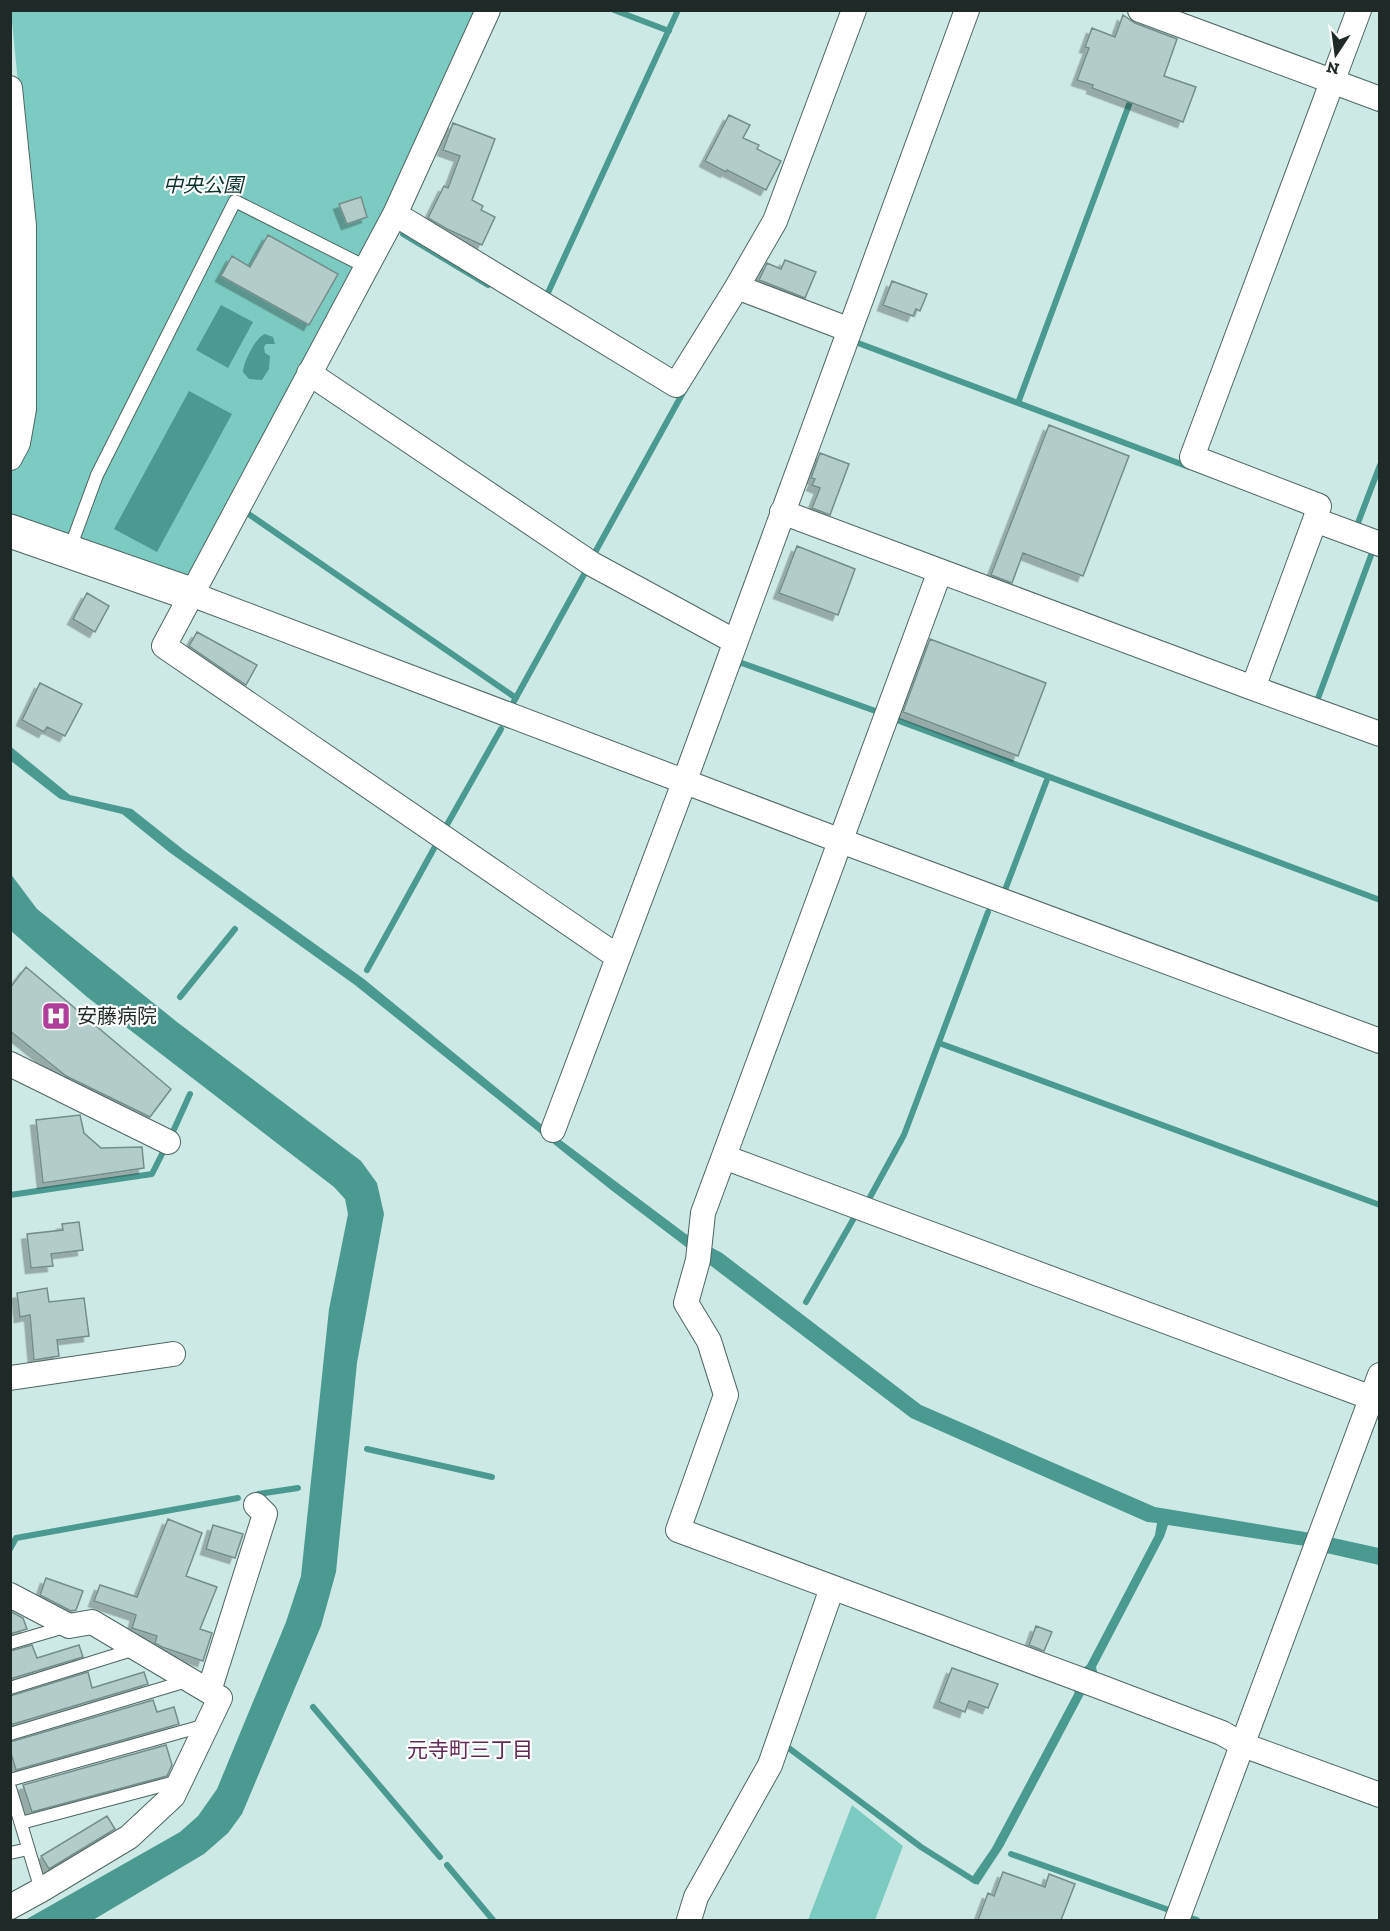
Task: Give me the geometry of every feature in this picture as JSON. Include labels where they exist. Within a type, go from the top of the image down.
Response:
[{"type":"street","points":[[488,10],[395,214],[164,646],[618,957]]},
{"type":"street","points":[[395,214],[676,385],[737,287],[775,220],[854,10]]},
{"type":"street","points":[[553,1130],[967,10]]},
{"type":"street","points":[[1140,10],[1380,99]]},
{"type":"street","points":[[1253,688],[1319,506],[1192,457],[1359,10]]},
{"type":"street","points":[[10,88],[24,226],[24,409],[18,443],[10,458]]},
{"type":"street","points":[[737,287],[850,330]]},
{"type":"street","points":[[309,373],[592,564],[734,641]]},
{"type":"street","points":[[782,512],[1380,734]]},
{"type":"street","points":[[1315,520],[1380,543]]},
{"type":"street","points":[[10,531],[191,594],[841,841],[1380,1041]]},
{"type":"street","points":[[940,571],[703,1213],[698,1260],[686,1303],[709,1341],[726,1395],[678,1530],[1098,1686],[1222,1734],[1243,1745],[1380,1795]]},
{"type":"street","points":[[10,1064],[168,1142]]},
{"type":"street","points":[[724,1157],[1375,1399]]},
{"type":"street","points":[[10,1378],[173,1354]]},
{"type":"street","points":[[1177,1920],[1311,1558],[1375,1399],[1380,1375]]},
{"type":"street","points":[[199,1686],[265,1514],[256,1505]]},
{"type":"street","points":[[689,1920],[696,1897],[770,1766],[832,1588]]},
{"type":"street","points":[[10,1595],[69,1626],[92,1622],[220,1698],[173,1796],[129,1837],[10,1907]]},
{"type":"lane","points":[[69,552],[97,475],[235,201],[366,267]]},
{"type":"lane","points":[[10,1643],[69,1626]]},
{"type":"lane","points":[[10,1688],[136,1648]]},
{"type":"lane","points":[[10,1734],[199,1686]]},
{"type":"lane","points":[[10,1780],[207,1724]]},
{"type":"lane","points":[[21,1823],[180,1780]]},
{"type":"lane","points":[[10,1788],[12,1802],[21,1823],[41,1890]]},
{"type":"lane","points":[[10,1853],[28,1849]]},
{"type":"green space","name":"中央公園","points":[[11,11],[478,11],[369,244],[189,576],[11,518],[10,470],[32,227]]},
{"type":"green space","points":[[852,1805],[903,1846],[875,1920],[808,1920]]},
{"type":"shaded area","points":[[221,305],[253,322],[228,368],[196,350]]},
{"type":"shaded area","points":[[265,334],[273,337],[275,344],[266,344],[264,347],[265,353],[270,356],[269,369],[262,380],[249,379],[243,372],[245,362],[254,345]]},
{"type":"shaded area","points":[[189,391],[232,414],[157,552],[114,529]]},
{"type":"shaded area","points":[[10,746],[70,795],[132,809],[185,851],[364,979],[558,1138],[686,1234],[722,1253],[921,1405],[1155,1507],[1311,1533],[1379,1548],[1379,1565],[1305,1546],[1168,1525],[1164,1537],[1096,1667],[1098,1676],[1083,1696],[1003,1847],[978,1885],[970,1880],[992,1848],[1074,1694],[1079,1671],[1087,1665],[1155,1535],[1157,1523],[1147,1522],[911,1418],[611,1190],[355,985],[169,852],[122,814],[60,799],[11,761]]},
{"type":"shaded area","points":[[10,873],[37,909],[177,1022],[361,1161],[377,1183],[384,1214],[357,1363],[336,1572],[321,1626],[242,1814],[228,1833],[204,1854],[93,1920],[25,1920],[180,1832],[198,1816],[217,1789],[286,1622],[301,1576],[329,1309],[348,1214],[345,1199],[334,1187],[87,997],[11,931]]},
{"type":"building","points":[[1123,15],[1135,23],[1177,39],[1164,76],[1196,87],[1183,122],[1092,88],[1093,85],[1077,80],[1089,48],[1085,47],[1092,28],[1115,37]]},
{"type":"building","points":[[729,115],[750,125],[743,138],[759,145],[757,149],[781,161],[766,190],[705,161]]},
{"type":"building","points":[[453,123],[495,139],[472,200],[483,206],[481,210],[495,217],[482,245],[428,218],[444,186],[448,188],[460,156],[443,150]]},
{"type":"building","points":[[361,197],[367,217],[347,224],[339,204]]},
{"type":"building","points":[[268,235],[338,274],[309,325],[221,276],[232,256],[250,267]]},
{"type":"building","points":[[785,260],[816,272],[805,298],[759,280],[767,263],[781,269]]},
{"type":"building","points":[[892,281],[927,294],[920,311],[916,309],[913,316],[883,305]]},
{"type":"building","points":[[1049,425],[1129,456],[1083,576],[1023,553],[1012,583],[991,575]]},
{"type":"building","points":[[820,453],[849,464],[830,515],[812,508],[820,488],[812,485],[815,479],[811,478]]},
{"type":"building","points":[[797,546],[855,569],[838,615],[779,593]]},
{"type":"building","points":[[87,593],[109,606],[95,632],[73,619]]},
{"type":"building","points":[[197,632],[257,665],[246,685],[189,646]]},
{"type":"building","points":[[930,639],[1046,683],[1018,756],[903,712]]},
{"type":"building","points":[[40,683],[82,704],[65,736],[47,727],[44,732],[22,720]]},
{"type":"building","points":[[26,967],[171,1089],[150,1117],[66,1076],[10,1031],[10,988]]},
{"type":"building","points":[[80,1115],[84,1133],[101,1148],[142,1147],[144,1168],[43,1183],[36,1120]]},
{"type":"building","points":[[79,1222],[83,1250],[51,1254],[53,1266],[31,1268],[27,1234],[63,1230],[62,1224]]},
{"type":"building","points":[[47,1288],[49,1302],[84,1298],[89,1336],[57,1340],[59,1356],[34,1360],[30,1315],[20,1317],[17,1293]]},
{"type":"building","points":[[168,1519],[202,1533],[186,1576],[217,1587],[200,1629],[212,1633],[203,1661],[162,1647],[155,1643],[157,1636],[132,1628],[136,1615],[94,1601],[100,1585],[137,1597]]},
{"type":"building","points":[[213,1525],[243,1534],[235,1558],[206,1549]]},
{"type":"building","points":[[46,1578],[83,1591],[76,1610],[71,1611],[40,1595]]},
{"type":"building","points":[[10,1611],[23,1618],[27,1629],[10,1634]]},
{"type":"building","points":[[1036,1626],[1052,1632],[1044,1651],[1029,1645]]},
{"type":"building","points":[[32,1645],[37,1658],[79,1645],[83,1657],[10,1679],[10,1651]]},
{"type":"building","points":[[952,1668],[998,1684],[988,1708],[969,1701],[965,1712],[939,1702]]},
{"type":"building","points":[[88,1672],[92,1688],[144,1672],[148,1684],[10,1725],[10,1696]]},
{"type":"building","points":[[153,1700],[157,1712],[174,1707],[179,1724],[16,1770],[10,1742]]},
{"type":"building","points":[[166,1745],[172,1765],[167,1776],[32,1812],[23,1785]]},
{"type":"building","points":[[107,1816],[115,1829],[49,1869],[41,1856]]},
{"type":"building","points":[[1003,1872],[1045,1887],[1049,1874],[1075,1884],[1061,1920],[978,1920],[988,1893],[994,1896]]},
{"type":"waterway","points":[[614,10],[669,31]]},
{"type":"waterway","points":[[546,297],[678,10]]},
{"type":"waterway","points":[[1018,403],[1133,94]]},
{"type":"waterway","points":[[403,234],[488,285]]},
{"type":"waterway","points":[[858,343],[1189,467]]},
{"type":"waterway","points":[[593,556],[685,389]]},
{"type":"waterway","points":[[1356,528],[1380,465]]},
{"type":"waterway","points":[[250,515],[516,698]]},
{"type":"waterway","points":[[1320,703],[1317,701],[1373,550]]},
{"type":"waterway","points":[[513,703],[587,569]]},
{"type":"waterway","points":[[738,666],[739,662],[881,713]]},
{"type":"waterway","points":[[894,719],[1380,900]]},
{"type":"waterway","points":[[444,830],[501,729]]},
{"type":"waterway","points":[[1005,890],[1048,777]]},
{"type":"waterway","points":[[367,970],[437,843]]},
{"type":"waterway","points":[[869,1199],[904,1135],[988,912]]},
{"type":"waterway","points":[[180,997],[235,929]]},
{"type":"waterway","points":[[939,1043],[1380,1205]]},
{"type":"waterway","points":[[171,1136],[190,1094]]},
{"type":"waterway","points":[[10,1195],[152,1174],[165,1148]]},
{"type":"waterway","points":[[806,1302],[854,1218]]},
{"type":"waterway","points":[[367,1449],[492,1477]]},
{"type":"waterway","points":[[258,1494],[298,1488]]},
{"type":"waterway","points":[[10,1549],[16,1538],[238,1498]]},
{"type":"waterway","points":[[313,1707],[440,1857]]},
{"type":"waterway","points":[[786,1746],[921,1847],[975,1881],[977,1878]]},
{"type":"waterway","points":[[1011,1854],[1169,1910]]},
{"type":"waterway","points":[[447,1865],[493,1920]]},
{"type":"waterway","points":[[1188,1917],[1197,1920]]},
{"type":"place","name":"安藤病院","points":[[56,1016]]},
{"type":"district","name":"元寺町三丁目","points":[[470,1750]]}]
